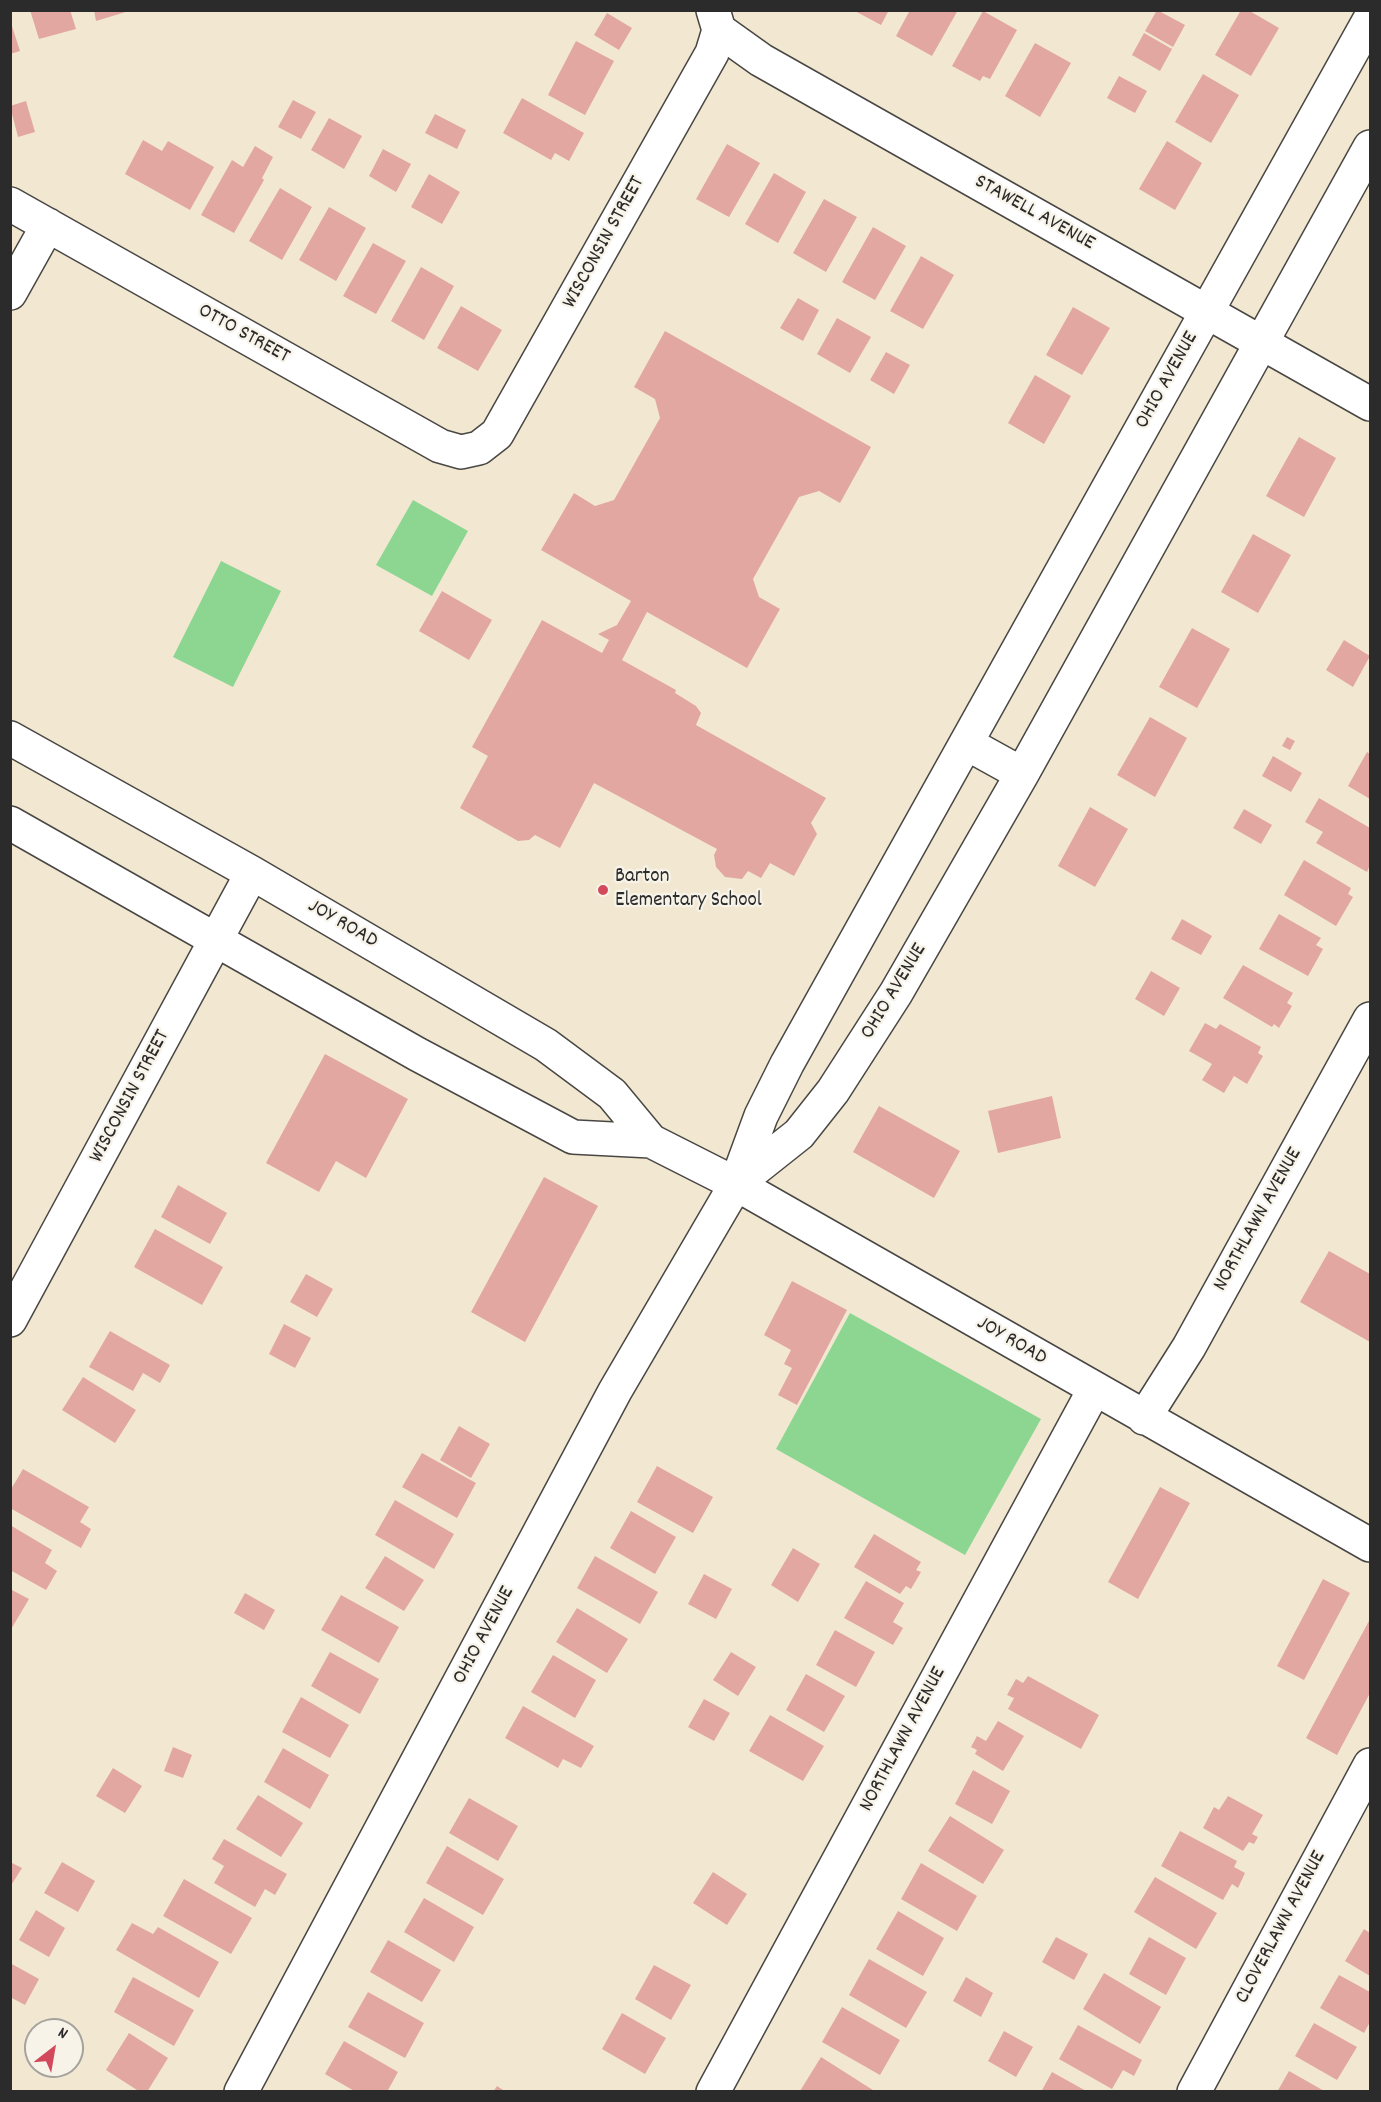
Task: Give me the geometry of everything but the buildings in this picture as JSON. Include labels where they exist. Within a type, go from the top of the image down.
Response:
[{"type":"street","name":"OHIO AVENUE","points":[[241,2091],[615,1391],[736,1184],[761,1116],[787,1064],[1371,19]]},
{"type":"street","name":"STAWELL AVENUE","points":[[716,20],[772,66],[1371,404]]},
{"type":"street","name":"WISCONSIN STREET","points":[[480,448],[498,434],[712,53],[716,20]]},
{"type":"street","name":"OHIO AVENUE","points":[[736,1184],[799,1134],[833,1092],[896,993],[1022,774],[1371,147]]},
{"type":"street","name":"OTTO STREET","points":[[10,204],[440,446],[460,452],[480,448]]},
{"type":"street","points":[[10,292],[48,225]]},
{"type":"street","name":"JOY ROAD","points":[[10,738],[252,873],[546,1045],[612,1094],[651,1142]]},
{"type":"street","points":[[966,743],[1022,774]]},
{"type":"street","name":"JOY ROAD","points":[[10,823],[417,1054],[573,1137],[651,1142],[736,1184],[1094,1390],[1371,1545]]},
{"type":"street","name":"WISCONSIN STREET","points":[[10,1320],[252,873]]},
{"type":"street","name":"NORTHLAWN AVENUE","points":[[1144,1418],[1189,1347],[1371,1019]]},
{"type":"street","name":"NORTHLAWN AVENUE","points":[[713,2091],[1094,1390]]},
{"type":"street","name":"CLOVERLAWN AVENUE","points":[[1194,2091],[1371,1766]]},
{"type":"green space","points":[[413,500],[468,531],[432,596],[376,565]]},
{"type":"green space","points":[[221,561],[281,591],[233,687],[173,657]]},
{"type":"green space","points":[[850,1313],[1041,1419],[965,1555],[776,1449]]},
{"type":"place","name":"Barton Elementary School","points":[[603,890]]}]
